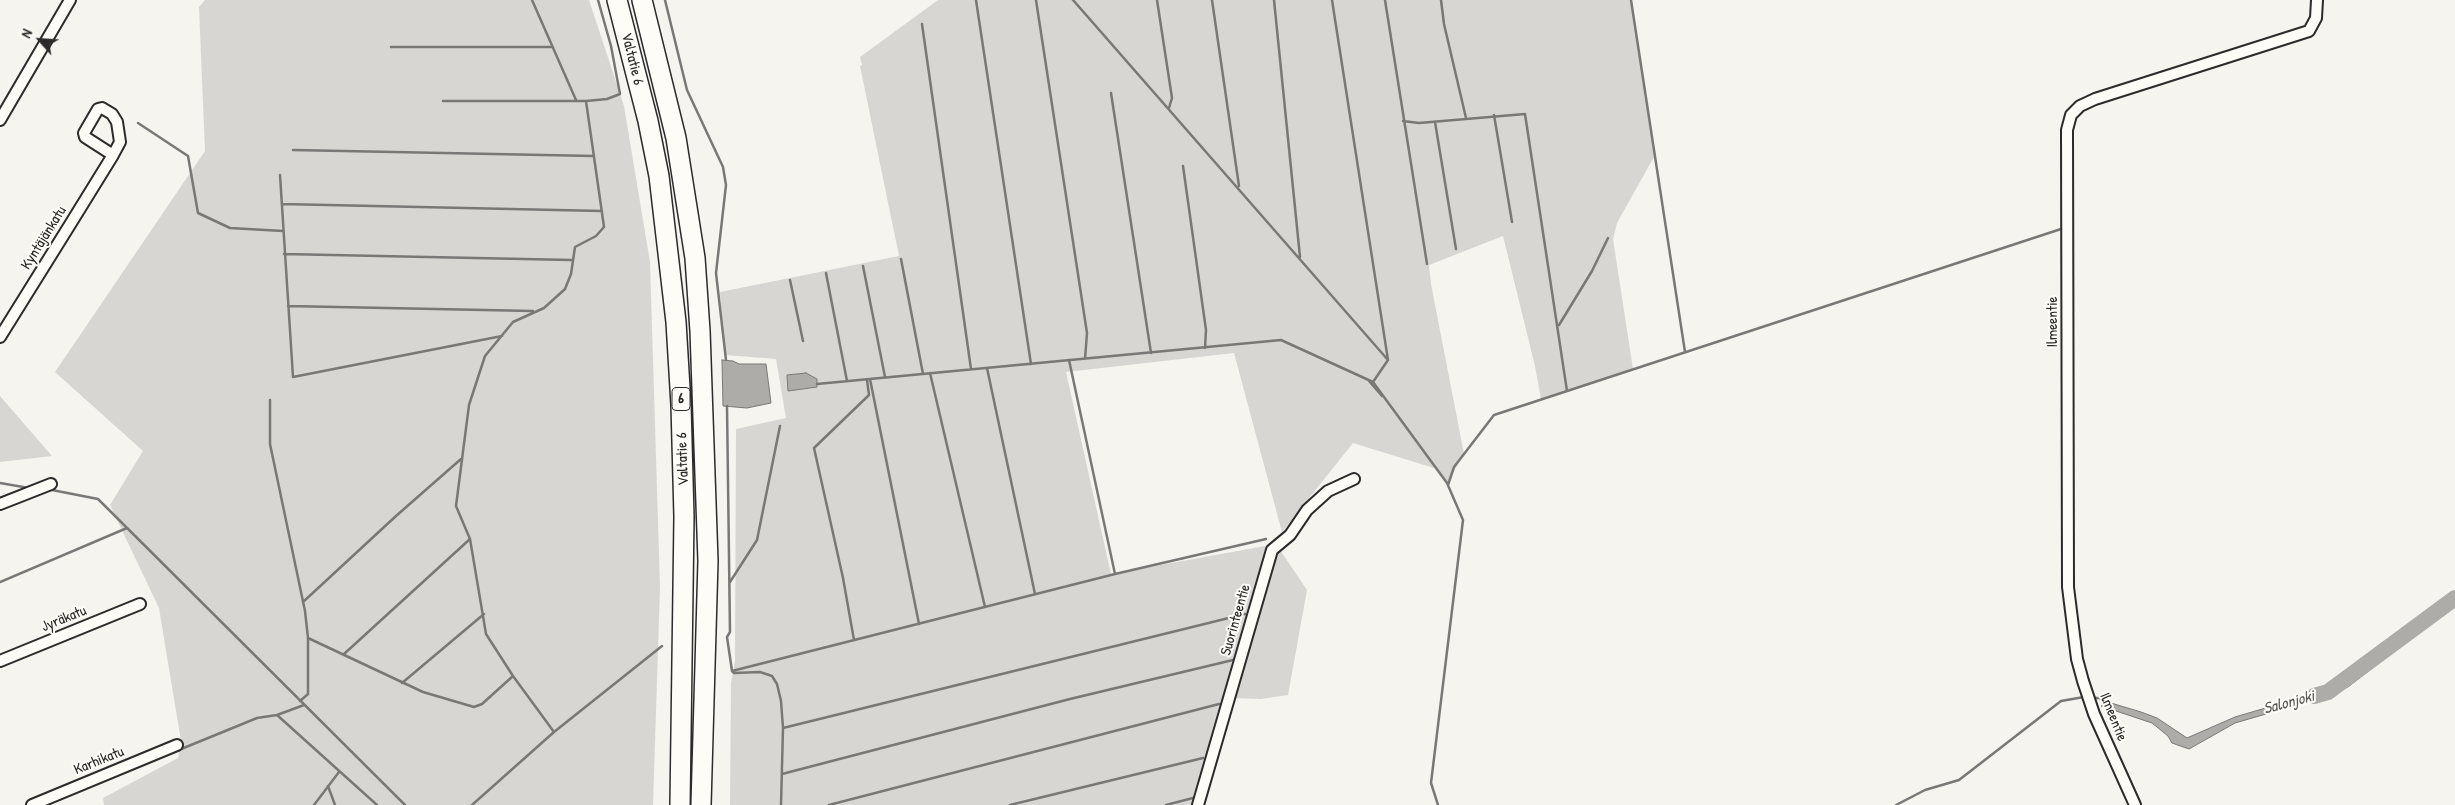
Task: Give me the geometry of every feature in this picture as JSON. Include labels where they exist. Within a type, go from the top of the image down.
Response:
[{"type":"highway","name":"Valtatie 6","points":[[617,0],[648,121],[659,176],[676,322],[681,405],[684,517],[680,805]]},
{"type":"highway","name":"Valtatie 6","points":[[642,0],[676,138],[694,258],[699,322],[707,492],[708,561],[701,805]]},
{"type":"street","points":[[0,120],[70,0]]},
{"type":"street","name":"Ilmeentie","points":[[2135,805],[2097,722],[2077,659],[2068,586],[2068,130],[2071,115],[2080,106],[2095,99],[2309,31],[2316,18],[2317,0]]},
{"type":"street","name":"Kyntäjänkatu","points":[[0,337],[112,155]]},
{"type":"street","name":"Suorinteentie","points":[[1198,805],[1272,550],[1290,535],[1308,510],[1328,491],[1354,479]]},
{"type":"street","points":[[0,504],[51,484]]},
{"type":"street","name":"Jyräkatu","points":[[0,661],[140,604]]},
{"type":"street","name":"Karhikatu","points":[[32,805],[177,745]]},
{"type":"shaded area","points":[[205,0],[589,0],[624,106],[650,262],[660,587],[653,805],[104,805],[103,798],[178,758],[181,741],[159,608],[110,505],[143,451],[55,372],[205,151],[199,7]]},
{"type":"shaded area","points":[[938,0],[1631,0],[1655,155],[1617,223],[1613,239],[1633,369],[1541,399],[1535,366],[1503,236],[1429,265],[1464,454],[1447,483],[1437,469],[1353,443],[1282,532],[1234,353],[1066,372],[1111,574],[1276,544],[1307,590],[1288,695],[1261,699],[1229,698],[1199,805],[730,805],[731,683],[735,661],[736,429],[786,418],[776,359],[725,355],[720,292],[899,256],[860,66],[862,65],[860,57]]},
{"type":"shaded area","points":[[0,396],[52,456],[0,462]]},
{"type":"water","points":[[722,360],[733,361],[739,364],[766,364],[771,403],[747,408],[723,406]]},
{"type":"water","points":[[806,373],[817,379],[817,387],[788,391],[787,375]]},
{"type":"water","name":"Salonjoki","points":[[2455,597],[2455,604],[2348,687],[2328,696],[2235,723],[2189,749],[2172,743],[2168,736],[2152,723],[2101,706],[2111,703],[2141,712],[2157,718],[2187,738],[2235,717],[2337,687]]},
{"type":"waterway","points":[[532,0],[576,100]]},
{"type":"waterway","points":[[443,101],[586,101],[607,99],[620,94],[611,46],[598,0]]},
{"type":"waterway","points":[[665,0],[687,90],[723,167],[726,185],[716,273],[726,360]]},
{"type":"waterway","points":[[976,0],[1031,364]]},
{"type":"waterway","points":[[1036,0],[1087,333],[1085,359]]},
{"type":"waterway","points":[[1073,0],[1388,360]]},
{"type":"waterway","points":[[1157,0],[1172,98],[1169,108]]},
{"type":"waterway","points":[[1212,0],[1239,186]]},
{"type":"waterway","points":[[1274,0],[1300,257]]},
{"type":"waterway","points":[[1332,0],[1388,360],[1373,382]]},
{"type":"waterway","points":[[1385,0],[1427,264]]},
{"type":"waterway","points":[[1441,0],[1444,24],[1466,118]]},
{"type":"waterway","points":[[1631,0],[1685,352]]},
{"type":"waterway","points":[[922,24],[971,369]]},
{"type":"waterway","points":[[391,47],[552,47]]},
{"type":"waterway","points":[[1111,93],[1151,353]]},
{"type":"waterway","points":[[554,732],[513,676],[486,634],[470,539],[456,506],[469,405],[485,356],[513,322],[544,308],[565,289],[571,274],[575,247],[596,236],[604,227],[586,101]]},
{"type":"waterway","points":[[1403,121],[1419,123],[1525,114],[1567,391]]},
{"type":"waterway","points":[[1494,115],[1512,222]]},
{"type":"waterway","points":[[1435,122],[1456,249]]},
{"type":"waterway","points":[[138,123],[188,156],[198,213],[230,228],[283,231]]},
{"type":"waterway","points":[[293,150],[594,156]]},
{"type":"waterway","points":[[1183,166],[1206,330],[1205,348]]},
{"type":"waterway","points":[[280,175],[293,377],[502,336]]},
{"type":"waterway","points":[[282,204],[602,211]]},
{"type":"waterway","points":[[1448,485],[1454,467],[1494,415],[2061,229]]},
{"type":"waterway","points":[[1559,325],[1592,271],[1608,238]]},
{"type":"waterway","points":[[284,254],[571,260]]},
{"type":"waterway","points":[[901,259],[923,374]]},
{"type":"waterway","points":[[863,266],[885,377]]},
{"type":"waterway","points":[[826,273],[847,381]]},
{"type":"waterway","points":[[790,280],[803,341]]},
{"type":"waterway","points":[[288,306],[533,311]]},
{"type":"waterway","points":[[817,384],[1281,340],[1373,382],[1447,483],[1463,520],[1431,783],[1438,805]]},
{"type":"waterway","points":[[1069,360],[1115,574]]},
{"type":"waterway","points":[[987,368],[1035,594]]},
{"type":"waterway","points":[[930,373],[985,607]]},
{"type":"waterway","points":[[870,379],[919,624]]},
{"type":"waterway","points":[[854,640],[843,578],[814,448],[869,395],[867,380]]},
{"type":"waterway","points":[[1369,381],[1382,396]]},
{"type":"waterway","points":[[270,400],[270,444],[305,611],[308,638],[308,694],[300,701]]},
{"type":"waterway","points":[[727,406],[730,632],[727,637],[732,671]]},
{"type":"waterway","points":[[730,582],[757,540],[780,426]]},
{"type":"waterway","points":[[303,602],[461,459]]},
{"type":"waterway","points":[[0,483],[29,488]]},
{"type":"waterway","points":[[47,489],[98,499],[405,805]]},
{"type":"waterway","points":[[0,582],[127,528]]},
{"type":"waterway","points":[[344,654],[470,539]]},
{"type":"waterway","points":[[732,671],[1115,574],[1266,539]]},
{"type":"waterway","name":"Salonjoki","points":[[2314,696],[2328,692],[2455,598]]},
{"type":"waterway","points":[[402,683],[484,614]]},
{"type":"waterway","points":[[783,728],[1245,614]]},
{"type":"waterway","points":[[308,638],[423,692],[474,707],[482,704],[513,676]]},
{"type":"waterway","points":[[472,805],[554,732],[662,646]]},
{"type":"waterway","points":[[782,774],[1070,699],[1233,660]]},
{"type":"waterway","points":[[732,671],[734,673],[760,672],[772,676],[777,684],[781,701],[783,728],[781,805]]},
{"type":"waterway","points":[[1896,805],[1925,790],[1959,780],[2061,701],[2084,697]]},
{"type":"waterway","points":[[2092,698],[2099,698],[2108,705]]},
{"type":"waterway","points":[[829,805],[1219,704]]},
{"type":"waterway","points":[[169,754],[257,718],[277,715],[304,705]]},
{"type":"waterway","points":[[277,715],[377,805]]},
{"type":"waterway","points":[[1010,805],[1203,758]]},
{"type":"waterway","points":[[314,805],[339,772]]},
{"type":"waterway","points":[[328,786],[335,805]]},
{"type":"waterway","points":[[1166,805],[1193,798]]}]
